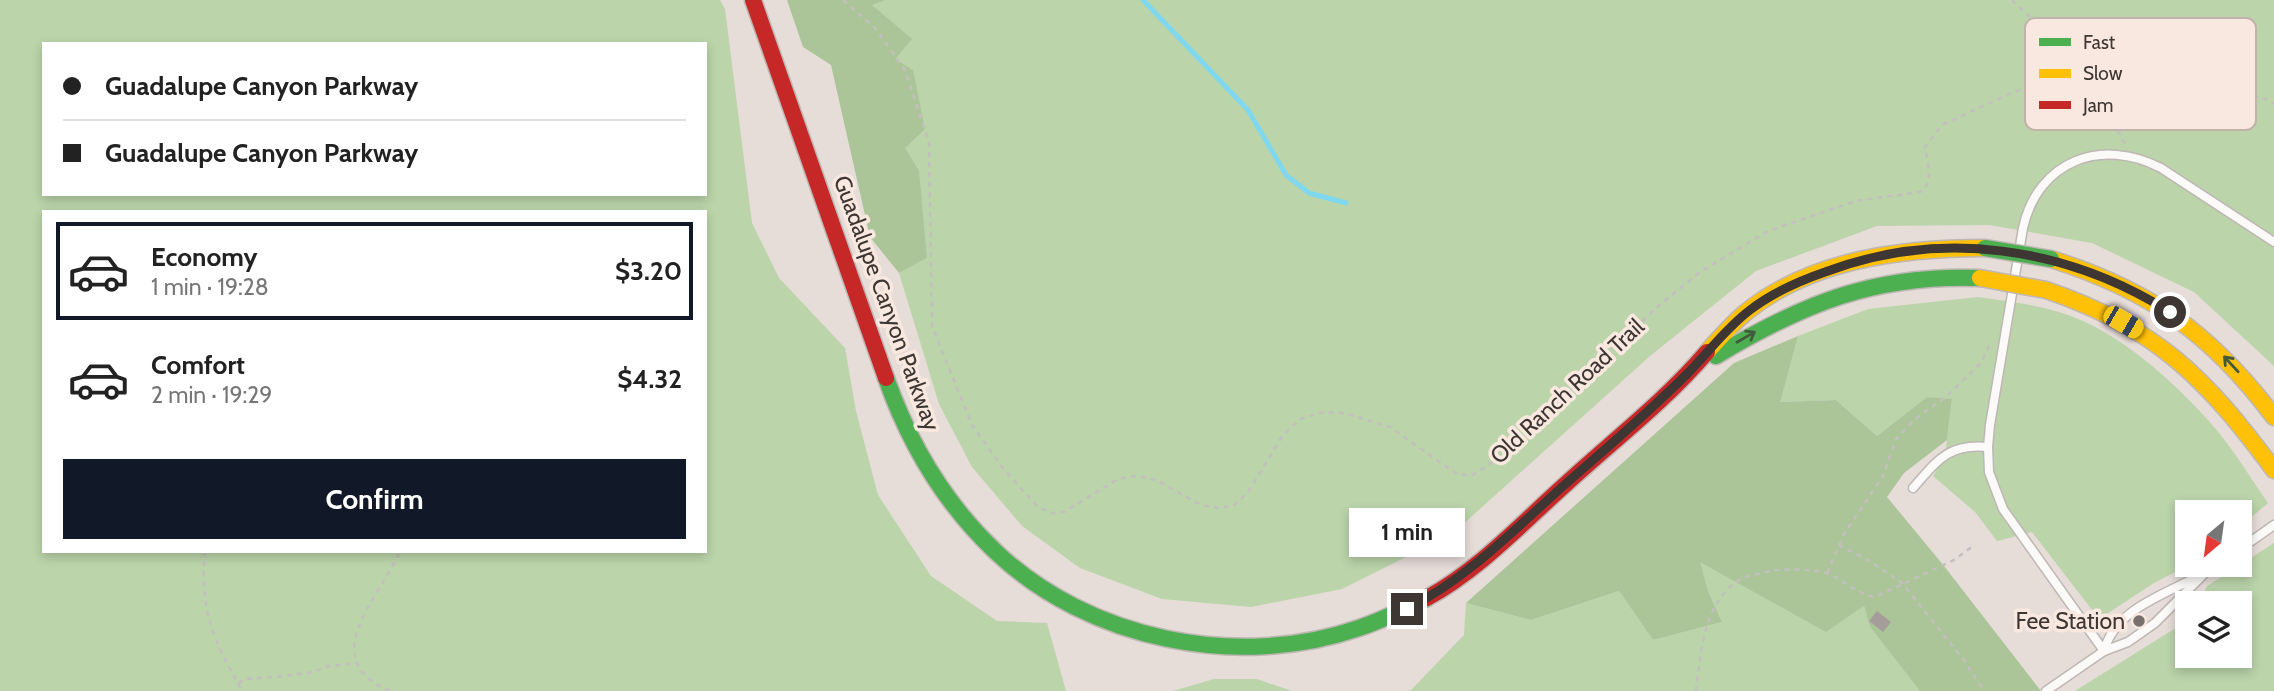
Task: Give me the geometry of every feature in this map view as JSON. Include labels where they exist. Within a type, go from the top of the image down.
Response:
[{"type":"main road","name":"Guadalupe Canyon Parkway","points":[[753,0],[889,385],[908,433],[925,465],[967,523],[1004,560],[1049,592],[1096,617],[1129,629],[1163,638],[1234,648],[1305,642],[1357,629],[1390,617],[1438,591],[1481,559],[1688,373],[1724,332],[1745,314],[1800,281],[1844,265],[1888,254],[1944,248],[1985,248],[2051,259],[2122,285],[2170,312],[2228,360],[2274,417]]},
{"type":"main road","name":"Guadalupe Canyon Parkway","points":[[1688,373],[1787,315],[1836,295],[1913,279],[1980,278],[2046,290],[2108,313],[2167,351],[2218,398],[2264,449],[2274,470]]},
{"type":"lane","points":[[2104,651],[2003,509],[1992,484],[1987,447],[2023,228],[2031,202],[2048,178],[2073,162],[2098,155],[2130,156],[2161,168],[2274,242]]},
{"type":"lane","points":[[1913,488],[1948,452],[1967,445],[1987,447]]},
{"type":"lane","points":[[2252,540],[2274,524]]},
{"type":"lane","points":[[2104,651],[2110,635],[2122,621],[2151,600],[2196,578]]},
{"type":"lane","points":[[2046,691],[2104,651],[2128,642],[2162,618],[2200,578]]},
{"type":"path","name":"Old Ranch Road Trail","points":[[843,0],[875,28],[905,70],[929,142],[932,327],[972,425],[1005,471],[1038,507],[1052,513],[1064,512],[1118,479],[1135,476],[1156,480],[1201,505],[1218,508],[1233,506],[1248,492],[1283,435],[1300,419],[1323,412],[1344,413],[1390,426],[1457,474],[1472,475],[1486,467],[1521,437],[1656,308],[1700,272],[1768,231],[1856,201],[1920,192],[1926,188],[1929,177],[1924,147],[1942,125],[2025,88]]},
{"type":"path","points":[[2012,0],[2031,18]]},
{"type":"path","points":[[2256,96],[2274,104]]},
{"type":"path","points":[[2118,130],[2130,156]]},
{"type":"path","points":[[1827,573],[1839,545],[1883,476],[1896,439],[1981,363],[1992,340]]},
{"type":"path","points":[[1839,545],[1868,560],[1902,583],[1963,659],[1984,691]]},
{"type":"path","points":[[1696,691],[1702,642],[1721,597],[1741,579],[1778,569],[1827,573],[1862,595],[1875,597],[1954,560],[1973,546]]},
{"type":"path","points":[[205,553],[203,584],[207,615],[218,646],[242,691]]},
{"type":"path","points":[[390,691],[370,680],[357,663],[354,650],[357,629],[399,553]]},
{"type":"path","points":[[238,683],[252,678],[285,677],[299,672],[314,672],[328,666],[357,663]]},
{"type":"green space","points":[[0,0],[720,0],[725,9],[752,223],[779,278],[845,348],[856,411],[878,495],[931,576],[997,621],[1047,623],[1066,691],[0,691]]},
{"type":"green space","points":[[787,0],[886,0],[872,5],[912,39],[895,59],[913,70],[925,129],[905,148],[919,171],[927,258],[899,273],[870,237],[831,65],[803,47]]},
{"type":"green space","points":[[886,0],[2274,0],[2274,366],[2194,292],[2092,243],[1989,225],[1877,226],[1756,271],[1650,356],[1452,534],[1342,589],[1251,607],[1162,599],[1080,568],[1022,526],[972,467],[939,404],[899,273],[927,258],[904,148],[894,59],[871,5]]},
{"type":"green space","points":[[1978,297],[2031,305],[2083,321],[2118,340],[2166,378],[2208,420],[2268,503],[2252,517],[2252,500],[2175,500],[2175,572],[2099,619],[2032,532],[1997,541],[1975,512],[1933,476],[1945,457],[1952,400],[1927,397],[1877,436],[1836,400],[1779,402],[1798,336],[1868,309]]},
{"type":"green space","points":[[1798,336],[1780,402],[1836,400],[1877,436],[1927,397],[1952,399],[1947,440],[1904,473],[1887,497],[2041,691],[1920,691],[1870,627],[1864,606],[1826,632],[1700,562],[1708,591],[1722,622],[1653,640],[1619,591],[1531,620],[1466,603],[1734,363]]},
{"type":"green space","points":[[2274,543],[2274,691],[2075,691],[2175,628],[2175,668],[2252,668],[2252,591],[2205,591],[2207,586],[2219,578],[2252,578],[2252,557]]},
{"type":"green space","points":[[1699,561],[1826,631],[1864,606],[1870,627],[1920,691],[1407,691],[1464,635],[1466,603],[1531,620],[1619,591],[1653,640],[1722,622],[1708,591]]},
{"type":"green space","points":[[1214,679],[1257,679],[1292,691],[1173,691]]},
{"type":"building","points":[[1877,611],[1891,622],[1883,632],[1869,621]]},
{"type":"waterway","points":[[1143,0],[1248,110],[1286,175],[1309,193],[1346,203]]},
{"type":"traffic: fast","points":[[1985,248],[2051,259]]},
{"type":"traffic: fast","points":[[1716,356],[1780,321],[1842,296],[1907,281],[1980,278]]},
{"type":"traffic: fast","points":[[886,378],[906,426],[930,471],[978,533],[996,552],[1033,582],[1075,607],[1120,626],[1167,639],[1215,646],[1264,646],[1312,640],[1359,628],[1427,598]]},
{"type":"traffic: slow","points":[[1707,352],[1745,313],[1771,295],[1828,269],[1890,254],[1985,248]]},
{"type":"traffic: slow","points":[[2051,259],[2119,285],[2176,318],[2227,362],[2274,417]]},
{"type":"traffic: slow","points":[[1980,278],[2046,290]]},
{"type":"traffic: slow","points":[[2046,290],[2118,321],[2176,359],[2225,408],[2274,470]]},
{"type":"traffic: jam","points":[[753,0],[886,378]]},
{"type":"traffic: jam","points":[[1427,598],[1500,545],[1657,404],[1707,352]]},
{"type":"place","name":"Fee Station","points":[[2139,621]]},
{"type":"route","points":[[1407,609],[1453,581],[1500,543],[1688,373],[1724,332],[1752,308],[1784,289],[1818,274],[1852,262],[1907,251],[1962,248],[1999,250],[2035,255],[2088,271],[2139,293],[2170,312]]}]
